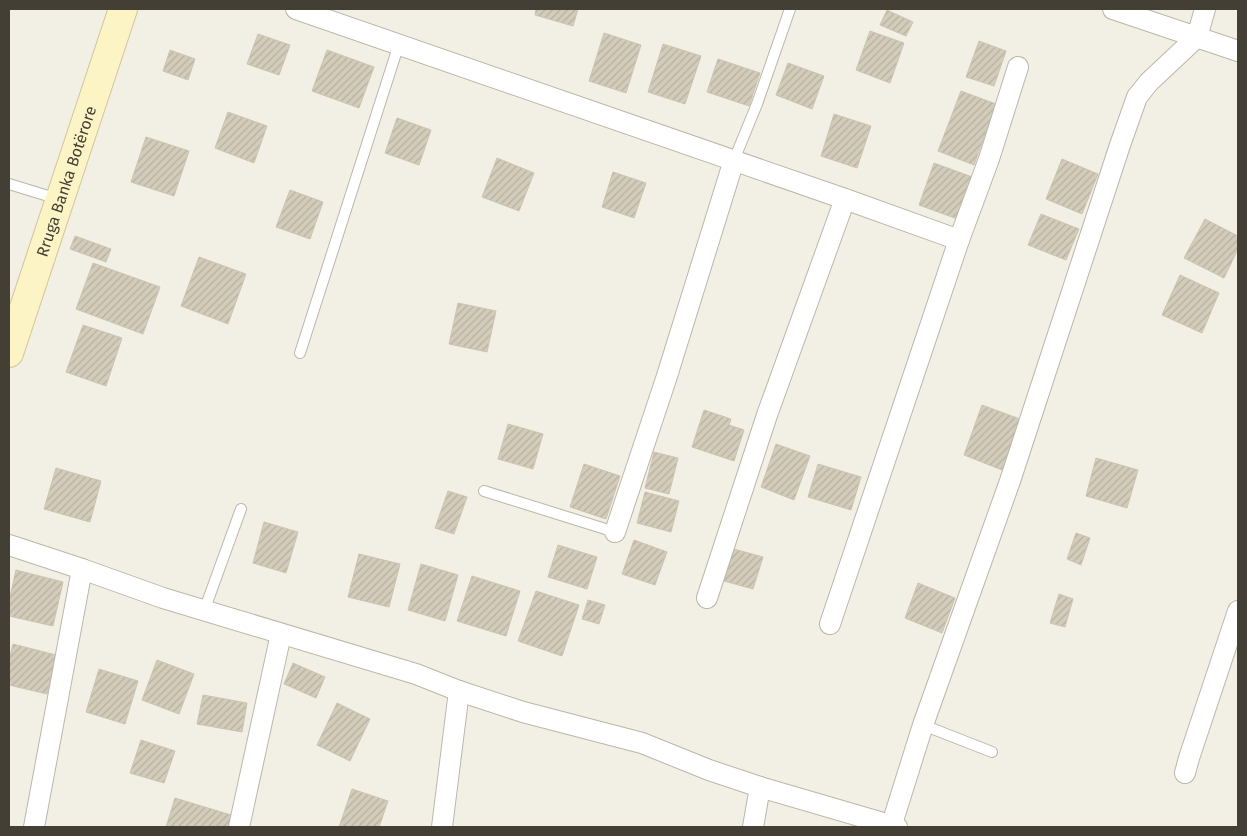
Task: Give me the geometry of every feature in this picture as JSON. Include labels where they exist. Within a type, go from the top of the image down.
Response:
[{"type":"street","name":"Rruga Banka Botërore","points":[[9,353],[123,9]]},
{"type":"street","points":[[296,9],[846,198],[959,240]]},
{"type":"street","points":[[1113,9],[1238,51]]},
{"type":"street","points":[[9,545],[163,598],[416,674],[459,691],[523,712],[642,743],[709,770],[893,827],[923,725],[1010,481],[1137,97],[1149,82],[1197,37],[1205,9]]},
{"type":"street","points":[[830,624],[959,240],[989,159],[1018,67]]},
{"type":"street","points":[[615,532],[667,376],[734,160]]},
{"type":"street","points":[[707,598],[767,415],[846,198]]},
{"type":"street","points":[[34,827],[82,569]]},
{"type":"street","points":[[1185,773],[1238,611]]},
{"type":"street","points":[[239,827],[281,634]]},
{"type":"street","points":[[442,827],[459,691]]},
{"type":"street","points":[[753,827],[760,787]]},
{"type":"lane","points":[[734,160],[757,104],[790,9]]},
{"type":"lane","points":[[300,353],[399,44]]},
{"type":"lane","points":[[9,184],[59,199]]},
{"type":"lane","points":[[484,492],[615,532]]},
{"type":"lane","points":[[204,610],[241,509]]},
{"type":"lane","points":[[923,725],[992,752]]},
{"type":"building","points":[[536,9],[578,9],[573,26],[535,15]]},
{"type":"building","points":[[887,10],[913,22],[906,36],[880,25]]},
{"type":"building","points":[[870,31],[904,43],[890,83],[856,70]]},
{"type":"building","points":[[604,33],[641,45],[626,93],[589,81]]},
{"type":"building","points":[[258,34],[290,45],[279,75],[247,64]]},
{"type":"building","points":[[979,41],[1006,51],[994,86],[966,77]]},
{"type":"building","points":[[663,44],[701,56],[685,104],[648,92]]},
{"type":"building","points":[[170,50],[195,59],[188,80],[163,71]]},
{"type":"building","points":[[327,50],[374,67],[359,108],[312,91]]},
{"type":"building","points":[[718,59],[760,73],[749,106],[707,92]]},
{"type":"building","points":[[788,63],[824,76],[812,109],[776,95]]},
{"type":"building","points":[[961,91],[996,104],[974,165],[938,151]]},
{"type":"building","points":[[228,112],[267,126],[254,163],[215,148]]},
{"type":"building","points":[[834,114],[871,126],[857,168],[821,156]]},
{"type":"building","points":[[397,118],[431,130],[419,165],[385,153]]},
{"type":"building","points":[[146,137],[189,151],[174,196],[131,182]]},
{"type":"building","points":[[497,158],[534,173],[519,211],[482,197]]},
{"type":"building","points":[[1062,159],[1098,174],[1082,214],[1046,199]]},
{"type":"building","points":[[934,163],[975,178],[960,220],[919,205]]},
{"type":"building","points":[[613,172],[646,183],[634,218],[602,207]]},
{"type":"building","points":[[290,190],[323,202],[310,239],[276,227]]},
{"type":"building","points":[[1041,214],[1079,229],[1066,260],[1028,245]]},
{"type":"building","points":[[1205,219],[1238,236],[1238,249],[1224,278],[1184,258]]},
{"type":"building","points":[[75,236],[111,249],[106,262],[70,249]]},
{"type":"building","points":[[199,257],[246,274],[228,324],[181,306]]},
{"type":"building","points":[[93,263],[160,287],[143,334],[76,309]]},
{"type":"building","points":[[1180,275],[1219,293],[1202,333],[1162,315]]},
{"type":"building","points":[[458,303],[496,311],[487,352],[449,344]]},
{"type":"building","points":[[83,325],[122,338],[106,386],[66,372]]},
{"type":"building","points":[[982,405],[1020,419],[1002,470],[964,455]]},
{"type":"building","points":[[704,410],[731,419],[729,425],[744,430],[734,461],[692,447]]},
{"type":"building","points":[[508,424],[543,434],[533,469],[498,459]]},
{"type":"building","points":[[776,444],[810,456],[794,500],[761,487]]},
{"type":"building","points":[[654,452],[678,458],[669,494],[645,488]]},
{"type":"building","points":[[1096,458],[1138,470],[1127,508],[1086,496]]},
{"type":"building","points":[[584,464],[620,476],[606,519],[570,507]]},
{"type":"building","points":[[818,464],[861,477],[851,510],[808,497]]},
{"type":"building","points":[[56,468],[101,481],[90,522],[44,509]]},
{"type":"building","points":[[448,491],[467,497],[454,534],[435,528]]},
{"type":"building","points":[[645,492],[679,501],[671,532],[637,523]]},
{"type":"building","points":[[264,522],[298,532],[286,573],[253,563]]},
{"type":"building","points":[[1076,533],[1090,538],[1081,565],[1067,559]]},
{"type":"building","points":[[634,540],[667,552],[655,585],[622,574]]},
{"type":"building","points":[[558,545],[597,557],[587,589],[548,577]]},
{"type":"building","points":[[734,549],[763,557],[753,589],[724,581]]},
{"type":"building","points":[[359,554],[400,564],[389,607],[348,597]]},
{"type":"building","points":[[421,564],[458,575],[445,621],[408,610]]},
{"type":"building","points":[[16,570],[63,582],[53,626],[9,616],[9,601]]},
{"type":"building","points":[[472,576],[520,591],[506,636],[457,621]]},
{"type":"building","points":[[918,583],[955,598],[942,633],[905,618]]},
{"type":"building","points":[[536,591],[579,605],[562,656],[518,641]]},
{"type":"building","points":[[1059,594],[1073,599],[1065,627],[1050,623]]},
{"type":"building","points":[[588,600],[605,605],[599,624],[582,619]]},
{"type":"building","points":[[13,644],[56,655],[47,694],[9,685],[9,660]]},
{"type":"building","points":[[157,660],[194,674],[179,714],[142,700]]},
{"type":"building","points":[[293,663],[325,677],[316,698],[284,684]]},
{"type":"building","points":[[99,669],[138,681],[125,724],[86,712]]},
{"type":"building","points":[[203,695],[247,703],[242,732],[197,724]]},
{"type":"building","points":[[337,703],[370,719],[350,761],[317,745]]},
{"type":"building","points":[[141,740],[175,751],[164,783],[130,773]]},
{"type":"building","points":[[352,789],[388,801],[379,827],[339,827]]},
{"type":"building","points":[[175,798],[231,815],[228,827],[166,827]]}]
